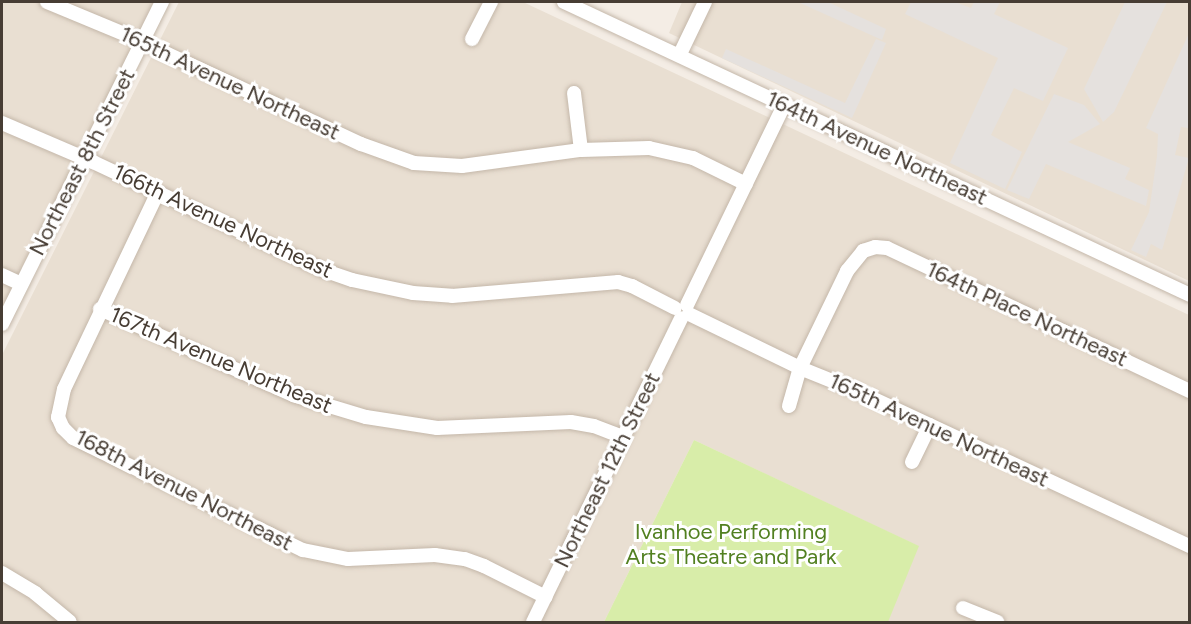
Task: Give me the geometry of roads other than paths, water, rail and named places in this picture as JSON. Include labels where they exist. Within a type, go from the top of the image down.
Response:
[{"type":"street","name":"165th Avenue Northeast","points":[[47,2],[142,42],[361,144],[414,163],[462,165],[581,150]]},
{"type":"street","name":"Northeast 8th Street","points":[[2,324],[162,2]]},
{"type":"street","points":[[472,39],[491,2]]},
{"type":"street","name":"164th Avenue Northeast","points":[[564,2],[680,54],[784,105],[1189,293]]},
{"type":"street","points":[[680,54],[705,2]]},
{"type":"street","points":[[574,93],[581,150],[628,147],[671,152],[693,158],[746,184]]},
{"type":"street","name":"Northeast 12th Street","points":[[533,622],[784,105]]},
{"type":"street","name":"166th Avenue Northeast","points":[[2,123],[84,158],[323,270],[379,287],[452,296],[618,282],[632,286],[683,311]]},
{"type":"street","points":[[100,309],[158,192]]},
{"type":"street","name":"164th Place Northeast","points":[[800,368],[848,271],[863,251],[875,247],[887,248],[1190,390]]},
{"type":"street","points":[[2,275],[21,284]]},
{"type":"street","name":"167th Avenue Northeast","points":[[100,309],[293,395],[342,411],[406,425],[437,428],[571,422],[594,426],[623,437]]},
{"type":"street","name":"168th Avenue Northeast","points":[[100,309],[64,389],[58,417],[63,428],[73,438],[89,448],[316,555],[366,559],[435,555],[465,559],[546,597]]},
{"type":"street","name":"165th Avenue Northeast","points":[[683,311],[800,368],[859,392],[1190,546]]},
{"type":"street","points":[[789,406],[800,368]]},
{"type":"street","points":[[912,462],[930,425]]},
{"type":"street","points":[[2,573],[35,593],[70,622]]},
{"type":"street","points":[[963,608],[997,622]]},
{"type":"park label","name":"Ivanhoe Performing Arts Theatre and Park","points":[[731,544]]}]
